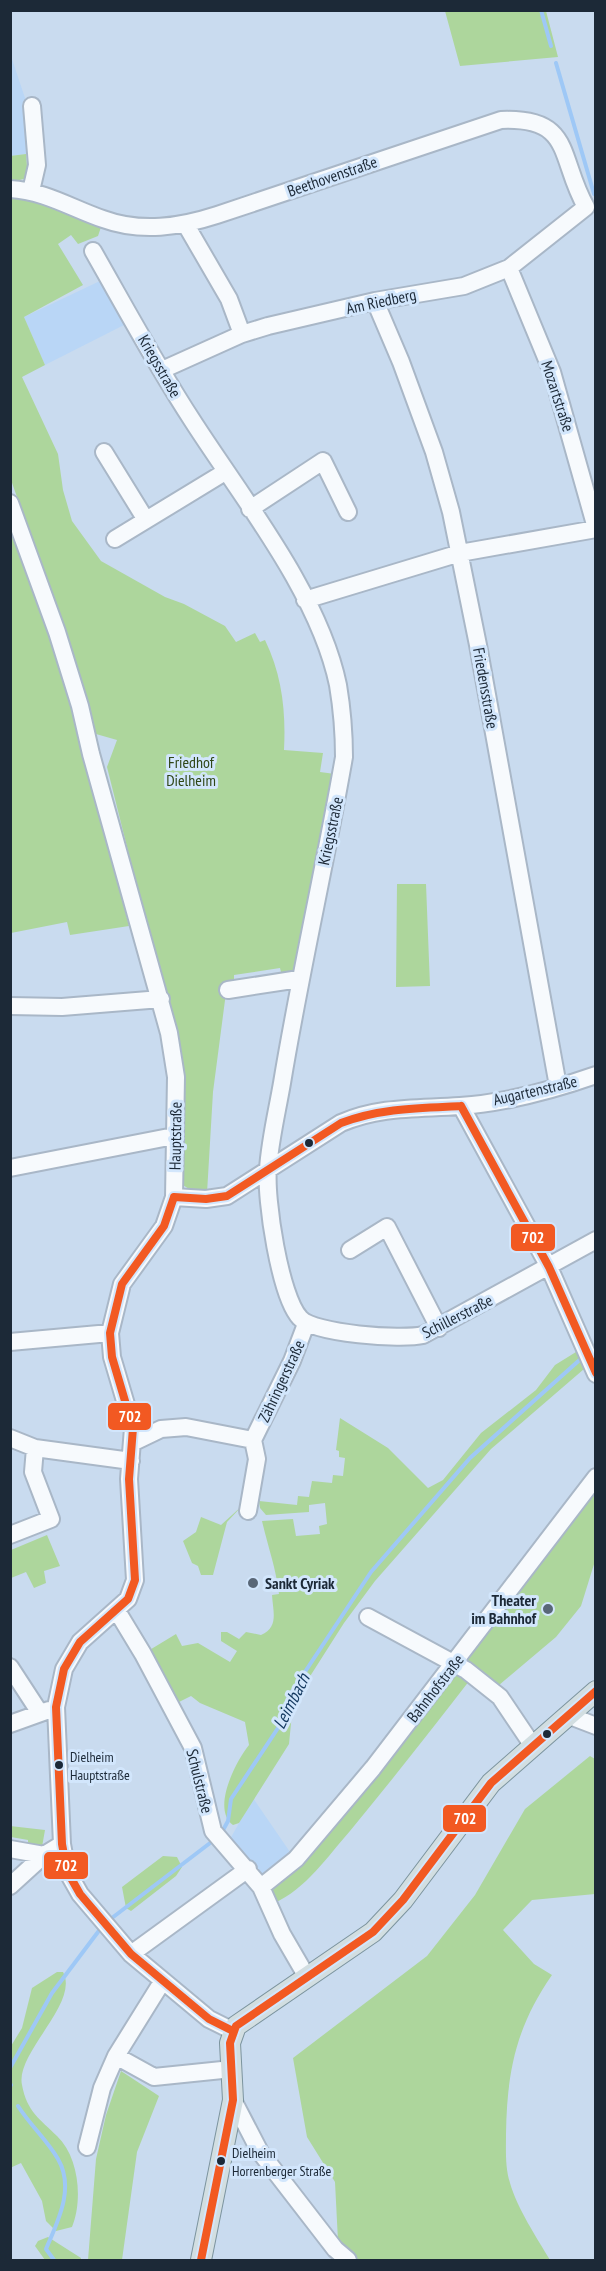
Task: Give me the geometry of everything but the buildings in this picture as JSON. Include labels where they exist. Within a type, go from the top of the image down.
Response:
[{"type":"main road","points":[[201,2260],[233,2100],[230,2043],[233,2031],[242,2020],[373,1932],[403,1900],[491,1783],[596,1691]]},
{"type":"street","points":[[31,191],[37,165],[32,106]]},
{"type":"street","name":"Beethovenstraße","points":[[10,189],[31,191],[122,225],[149,227],[186,225],[479,126],[501,120],[524,119],[538,122],[555,136],[563,149],[576,191],[592,207]]},
{"type":"street","name":"Am Riedberg","points":[[162,370],[242,334],[375,301],[464,286],[509,268],[592,207]]},
{"type":"street","points":[[186,225],[229,298],[242,334]]},
{"type":"street","name":"Kriegsstraße","points":[[93,251],[162,370],[225,472],[277,549],[305,600],[327,649],[338,684],[344,757],[299,979],[267,1171]]},
{"type":"street","name":"Mozartstraße","points":[[305,600],[460,553],[596,528],[552,372],[509,268]]},
{"type":"street","name":"Friedensstraße","points":[[375,301],[401,362],[439,468],[460,553],[558,1086]]},
{"type":"street","points":[[104,452],[146,520]]},
{"type":"street","points":[[250,509],[323,461],[348,513]]},
{"type":"street","points":[[115,539],[225,472]]},
{"type":"street","name":"Hauptstraße","points":[[10,503],[57,632],[80,706],[91,754],[161,999],[176,1077],[174,1197],[164,1226],[122,1284],[110,1333],[112,1357],[131,1421],[134,1442],[129,1479],[135,1580],[128,1599],[80,1642],[71,1654],[48,1710],[62,1844],[69,1874],[96,1914],[130,1954],[208,2019],[233,2031]]},
{"type":"street","points":[[228,990],[299,979]]},
{"type":"street","points":[[10,1006],[62,1007],[161,999]]},
{"type":"street","name":"Augartenstraße","points":[[174,1197],[206,1199],[227,1196],[341,1123],[362,1114],[383,1109],[461,1106],[558,1086],[596,1075]]},
{"type":"street","points":[[461,1106],[549,1267],[596,1374]]},
{"type":"street","points":[[10,1168],[174,1136]]},
{"type":"street","name":"Zähringerstraße","points":[[134,1442],[161,1430],[186,1427],[253,1440],[292,1362],[306,1324],[296,1313],[282,1275],[267,1171]]},
{"type":"street","points":[[350,1250],[387,1227],[439,1328]]},
{"type":"street","name":"Schillerstraße","points":[[306,1324],[399,1339],[423,1335],[596,1240]]},
{"type":"street","points":[[10,1342],[110,1333]]},
{"type":"street","points":[[10,1438],[35,1448],[131,1461]]},
{"type":"street","points":[[248,1511],[257,1459],[253,1440]]},
{"type":"street","points":[[10,1535],[51,1519],[33,1472],[35,1448]]},
{"type":"street","name":"Bahnhofstraße","points":[[261,1887],[296,1859],[374,1768],[596,1477]]},
{"type":"street","name":"Schulstraße","points":[[117,1611],[143,1654],[193,1748],[213,1831],[248,1869],[261,1887],[282,1934],[307,1977]]},
{"type":"street","points":[[368,1617],[456,1662],[500,1697],[533,1746]]},
{"type":"street","points":[[10,1667],[48,1710],[10,1724]]},
{"type":"street","points":[[570,1716],[596,1726]]},
{"type":"street","points":[[10,1886],[44,1855],[62,1844]]},
{"type":"street","points":[[10,1849],[44,1855]]},
{"type":"street","points":[[130,1954],[248,1869]]},
{"type":"street","points":[[87,2146],[102,2088],[116,2056],[162,1982]]},
{"type":"street","points":[[116,2056],[154,2077],[232,2069]]},
{"type":"street","points":[[233,2100],[260,2152],[333,2255],[348,2260]]},
{"type":"shaded area","points":[[10,53],[25,98],[30,138],[26,154],[11,156]]},
{"type":"shaded area","points":[[102,280],[124,325],[45,365],[24,317]]},
{"type":"shaded area","points":[[253,1798],[290,1852],[279,1868],[264,1876],[256,1873],[229,1841]]},
{"type":"green space","points":[[445,11],[546,11],[558,57],[460,66]]},
{"type":"green space","points":[[26,154],[28,178],[11,182],[10,156]]},
{"type":"green space","name":"Friedhof Dielheim","points":[[10,197],[40,202],[101,227],[98,236],[78,244],[71,235],[58,244],[83,285],[24,317],[45,365],[22,377],[58,454],[63,490],[72,521],[101,561],[165,597],[184,604],[225,626],[236,642],[255,633],[260,642],[265,640],[271,653],[282,694],[284,750],[323,753],[320,772],[335,774],[293,974],[282,976],[280,968],[234,975],[234,984],[227,985],[213,1092],[207,1193],[192,1191],[183,1185],[179,1169],[151,943],[107,767],[117,740],[96,734],[65,633],[11,480]]},
{"type":"green space","points":[[10,520],[56,649],[129,926],[70,935],[67,922],[11,933]]},
{"type":"green space","points":[[397,884],[426,884],[430,986],[396,987]]},
{"type":"green space","points":[[576,1352],[584,1369],[491,1449],[375,1581],[344,1623],[293,1703],[289,1744],[239,1823],[233,1825],[227,1818],[224,1808],[225,1797],[232,1773],[249,1745],[245,1722],[200,1703],[191,1696],[171,1706],[143,1654],[176,1634],[182,1646],[198,1643],[230,1662],[237,1651],[221,1641],[221,1632],[227,1632],[239,1639],[246,1632],[261,1635],[267,1632],[274,1618],[272,1595],[279,1594],[262,1521],[293,1519],[296,1536],[320,1534],[319,1526],[327,1524],[325,1503],[309,1505],[309,1512],[266,1515],[260,1508],[259,1501],[297,1505],[298,1496],[309,1497],[312,1481],[332,1483],[333,1475],[343,1476],[345,1458],[339,1457],[339,1451],[336,1450],[340,1418],[388,1448],[428,1488],[443,1480],[481,1433],[536,1390],[555,1365]]},
{"type":"green space","points":[[595,1477],[595,1561],[581,1606],[556,1637],[492,1691],[473,1676],[324,1862],[306,1881],[286,1897],[274,1903],[271,1896],[276,1882]]},
{"type":"green space","points":[[243,1505],[227,1522],[213,1575],[201,1575],[198,1566],[192,1563],[183,1541],[196,1532],[201,1517],[221,1525]]},
{"type":"green space","points":[[47,1535],[60,1566],[44,1571],[46,1583],[34,1588],[26,1572],[11,1578],[11,1550]]},
{"type":"green space","points":[[590,1756],[595,1759],[595,1894],[532,1900],[503,1930],[534,1964],[552,1975],[530,2013],[516,2050],[509,2090],[506,2134],[507,2171],[513,2193],[550,2260],[358,2260],[338,2241],[335,2182],[307,2137],[293,2058],[427,1956],[475,1895],[525,1809]]},
{"type":"green space","points":[[10,1826],[45,1830],[42,1847],[28,1847],[28,1840],[11,1837]]},
{"type":"green space","points":[[163,1856],[177,1857],[182,1867],[176,1876],[131,1911],[126,1908],[122,1887]]},
{"type":"green space","points":[[57,1972],[63,1972],[66,1984],[63,1998],[36,2043],[22,2072],[22,2085],[27,2102],[40,2120],[64,2145],[70,2155],[77,2179],[77,2204],[72,2227],[56,2231],[46,2221],[42,2201],[21,2163],[10,2168],[11,2046],[22,2028],[32,1988]]},
{"type":"green space","points":[[121,2071],[159,2096],[137,2152],[122,2260],[88,2260],[96,2159],[106,2115]]},
{"type":"green space","points":[[48,2237],[81,2260],[45,2260],[35,2246],[38,2241]]},
{"type":"waterway","points":[[541,10],[551,46]]},
{"type":"waterway","points":[[556,63],[594,194]]},
{"type":"waterway","name":"Leimbach","points":[[222,1832],[228,1821],[231,1799],[280,1725],[289,1696],[371,1572],[470,1458],[584,1356]]},
{"type":"waterway","name":"Leimbach","points":[[108,1921],[214,1840]]},
{"type":"waterway","name":"Leimbach","points":[[10,2068],[52,1993],[101,1928]]},
{"type":"waterway","name":"Leimbach","points":[[18,2106],[54,2152],[63,2170],[65,2181],[63,2204],[46,2249],[54,2260]]},
{"type":"transit line","name":"702","points":[[461,1106],[549,1267],[596,1373]]},
{"type":"transit line","name":"702","points":[[174,1197],[206,1199],[227,1196],[341,1123],[356,1118],[400,1110],[461,1106]]},
{"type":"transit line","name":"702","points":[[174,1197],[164,1226],[122,1284],[110,1333],[112,1357],[133,1428],[129,1479],[135,1580],[128,1599],[80,1642],[64,1669],[56,1707],[62,1844],[67,1871],[80,1894],[131,1954],[209,2019],[233,2031]]},
{"type":"transit line","name":"702","points":[[201,2260],[233,2100],[230,2043],[236,2026],[373,1932],[403,1900],[491,1783],[596,1691]]},
{"type":"place","name":"Sankt Cyriak","points":[[253,1583]]},
{"type":"place","name":"Theater im Bahnhof","points":[[548,1609]]},
{"type":"place","name":"Dielheim Hauptstraße","points":[[59,1765]]},
{"type":"place","name":"Dielheim Horrenberger Straße","points":[[221,2161]]}]
